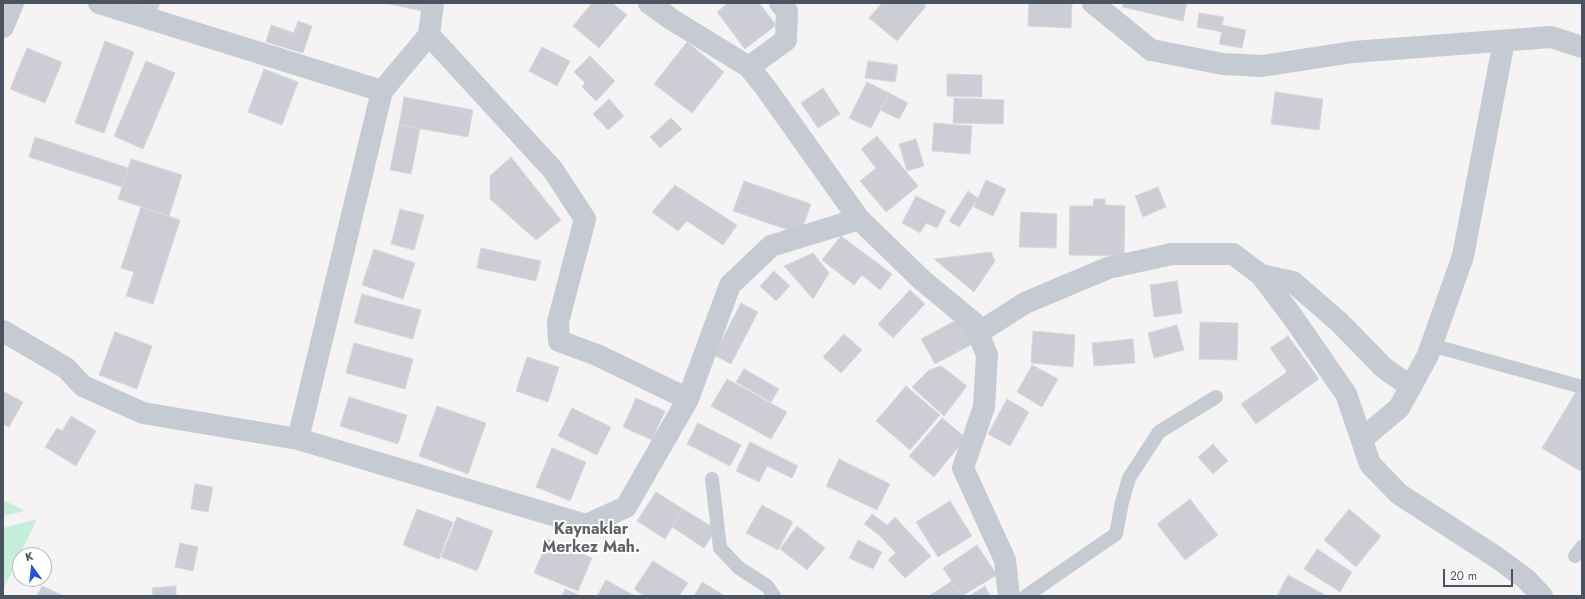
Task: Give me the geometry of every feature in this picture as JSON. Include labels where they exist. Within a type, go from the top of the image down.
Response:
[{"type":"street","points":[[3,27],[13,3]]},
{"type":"street","points":[[99,3],[382,91]]},
{"type":"street","points":[[298,439],[382,91],[429,35],[433,3]]},
{"type":"street","points":[[649,3],[670,19],[749,67],[765,87],[858,219],[922,280],[974,322],[987,355],[984,407],[963,468],[1005,560],[1009,596]]},
{"type":"street","points":[[749,67],[786,40],[787,11],[780,3]]},
{"type":"street","points":[[1092,3],[1151,50],[1223,64],[1262,66],[1353,52],[1552,37],[1582,47]]},
{"type":"street","points":[[429,35],[553,170],[585,219],[558,322],[560,341],[597,355],[688,399]]},
{"type":"street","points":[[1362,439],[1400,408],[1431,345],[1463,256],[1504,41]]},
{"type":"street","points":[[3,331],[66,368],[83,386],[143,413],[298,439],[586,525],[626,507],[688,399],[730,286],[771,246],[858,219]]},
{"type":"street","points":[[978,333],[1025,303],[1108,268],[1172,254],[1233,254],[1261,275],[1292,316],[1346,394],[1370,464],[1399,494],[1526,578],[1542,596]]},
{"type":"street","points":[[1261,275],[1293,282],[1339,322],[1384,368],[1411,387]]},
{"type":"lane","points":[[1431,345],[1582,387]]},
{"type":"lane","points":[[1026,596],[1116,534],[1122,502],[1129,478],[1159,432],[1216,397]]},
{"type":"lane","points":[[712,479],[720,548],[739,568],[766,586],[774,596]]},
{"type":"green space","points":[[3,500],[25,511],[3,516]]},
{"type":"green space","points":[[37,519],[24,547],[12,547],[12,571],[3,590],[3,528]]},
{"type":"building","points":[[136,3],[160,3],[157,11]]},
{"type":"building","points":[[384,3],[428,3],[427,12]]},
{"type":"building","points":[[592,3],[612,3],[627,15],[599,48],[573,26]]},
{"type":"building","points":[[728,3],[759,3],[776,25],[745,49],[717,12]]},
{"type":"building","points":[[882,3],[922,3],[926,6],[897,41],[869,18]]},
{"type":"building","points":[[1029,3],[1072,3],[1071,28],[1028,26]]},
{"type":"building","points":[[1123,3],[1187,3],[1183,21],[1122,7]]},
{"type":"building","points":[[1199,13],[1224,17],[1222,25],[1246,30],[1242,48],[1219,44],[1222,32],[1197,27]]},
{"type":"building","points":[[298,21],[312,26],[303,53],[266,42],[271,25],[294,33]]},
{"type":"building","points":[[105,41],[134,52],[104,133],[75,123]]},
{"type":"building","points":[[687,42],[724,72],[692,113],[654,84]]},
{"type":"building","points":[[542,47],[570,61],[557,86],[529,71]]},
{"type":"building","points":[[27,48],[62,62],[45,103],[10,89]]},
{"type":"building","points":[[590,56],[615,81],[596,101],[582,87],[585,83],[574,72]]},
{"type":"building","points":[[146,61],[175,73],[143,149],[114,136]]},
{"type":"building","points":[[868,61],[898,65],[895,82],[865,78]]},
{"type":"building","points":[[264,69],[298,82],[282,125],[248,112]]},
{"type":"building","points":[[947,74],[982,75],[982,97],[947,96]]},
{"type":"building","points":[[867,82],[889,93],[871,128],[849,118]]},
{"type":"building","points":[[823,88],[840,114],[818,128],[801,103]]},
{"type":"building","points":[[1275,92],[1323,99],[1319,130],[1271,124]]},
{"type":"building","points":[[889,93],[908,103],[899,119],[880,110]]},
{"type":"building","points":[[404,97],[473,110],[468,137],[399,125]]},
{"type":"building","points":[[954,98],[1004,100],[1003,124],[953,123]]},
{"type":"building","points":[[609,99],[624,116],[608,130],[593,114]]},
{"type":"building","points":[[671,118],[682,129],[660,148],[650,137]]},
{"type":"building","points":[[934,123],[972,126],[970,154],[932,151]]},
{"type":"building","points":[[399,125],[420,129],[411,174],[390,170]]},
{"type":"building","points":[[877,136],[918,186],[886,212],[860,181],[876,168],[861,149]]},
{"type":"building","points":[[35,137],[128,168],[122,187],[29,157]]},
{"type":"building","points":[[916,139],[924,166],[907,171],[899,144]]},
{"type":"building","points":[[511,157],[561,220],[536,240],[490,199],[490,176]]},
{"type":"building","points":[[131,159],[182,175],[169,216],[118,199]]},
{"type":"building","points":[[986,180],[1006,189],[993,216],[974,207]]},
{"type":"building","points":[[744,181],[811,204],[800,234],[733,211]]},
{"type":"building","points":[[675,185],[737,225],[723,245],[687,221],[678,231],[652,212]]},
{"type":"building","points":[[1158,187],[1166,207],[1143,217],[1135,196]]},
{"type":"building","points":[[968,191],[978,198],[959,227],[949,221]]},
{"type":"building","points":[[916,196],[946,211],[937,228],[926,223],[920,233],[902,223]]},
{"type":"building","points":[[1094,199],[1105,199],[1105,205],[1125,206],[1124,256],[1069,255],[1070,206],[1093,206]]},
{"type":"building","points":[[141,207],[180,220],[153,304],[126,296],[134,272],[121,268]]},
{"type":"building","points":[[400,209],[424,215],[414,250],[391,244]]},
{"type":"building","points":[[1021,212],[1057,214],[1056,248],[1019,247]]},
{"type":"building","points":[[841,236],[892,274],[880,290],[862,275],[854,285],[822,260]]},
{"type":"building","points":[[481,248],[541,261],[536,281],[477,268]]},
{"type":"building","points":[[374,249],[415,263],[403,299],[362,285]]},
{"type":"building","points":[[991,252],[995,261],[974,292],[934,259]]},
{"type":"building","points":[[813,253],[829,273],[813,299],[784,266]]},
{"type":"building","points":[[774,271],[790,286],[776,301],[760,286]]},
{"type":"building","points":[[1177,281],[1182,313],[1154,317],[1150,285]]},
{"type":"building","points":[[910,290],[925,304],[893,338],[878,324]]},
{"type":"building","points":[[362,294],[421,310],[413,339],[354,323]]},
{"type":"building","points":[[741,303],[758,312],[731,364],[714,355]]},
{"type":"building","points":[[964,316],[978,341],[935,364],[921,339]]},
{"type":"building","points":[[1200,322],[1238,323],[1237,360],[1199,359]]},
{"type":"building","points":[[1177,325],[1184,350],[1154,358],[1148,333]]},
{"type":"building","points":[[1033,331],[1075,335],[1073,367],[1031,363]]},
{"type":"building","points":[[115,332],[152,346],[137,389],[99,375]]},
{"type":"building","points":[[844,334],[862,350],[841,373],[823,357]]},
{"type":"building","points":[[1288,336],[1319,379],[1256,424],[1241,404],[1287,372],[1270,348]]},
{"type":"building","points":[[1133,339],[1135,363],[1094,366],[1092,343]]},
{"type":"building","points":[[354,343],[413,359],[405,389],[346,373]]},
{"type":"building","points":[[527,357],[559,367],[548,402],[516,391]]},
{"type":"building","points":[[1032,365],[1058,379],[1042,407],[1017,392]]},
{"type":"building","points":[[941,366],[967,386],[944,416],[912,387],[929,370]]},
{"type":"building","points":[[744,369],[779,389],[771,402],[736,382]]},
{"type":"building","points":[[727,379],[787,412],[771,439],[711,406]]},
{"type":"building","points":[[906,386],[940,415],[910,450],[876,421]]},
{"type":"building","points":[[3,391],[23,402],[9,427],[3,424]]},
{"type":"building","points":[[1576,392],[1582,395],[1582,472],[1542,448]]},
{"type":"building","points":[[349,397],[407,415],[398,444],[340,426]]},
{"type":"building","points":[[636,398],[665,411],[652,440],[623,427]]},
{"type":"building","points":[[1007,399],[1029,412],[1010,446],[988,434]]},
{"type":"building","points":[[437,406],[486,423],[468,474],[419,456]]},
{"type":"building","points":[[572,408],[611,427],[597,455],[558,436]]},
{"type":"building","points":[[71,416],[96,431],[76,466],[45,447],[57,428],[62,431]]},
{"type":"building","points":[[942,418],[966,438],[934,477],[909,456]]},
{"type":"building","points":[[698,423],[741,445],[730,466],[687,444]]},
{"type":"building","points":[[750,442],[798,466],[792,478],[767,466],[759,482],[736,471]]},
{"type":"building","points":[[1213,444],[1228,461],[1213,474],[1198,457]]},
{"type":"building","points":[[552,448],[586,462],[570,501],[536,487]]},
{"type":"building","points":[[839,459],[890,484],[877,510],[826,486]]},
{"type":"building","points":[[195,484],[213,487],[208,512],[191,509]]},
{"type":"building","points":[[656,492],[683,509],[665,539],[637,521]]},
{"type":"building","points":[[1190,499],[1218,535],[1185,560],[1157,524]]},
{"type":"building","points":[[950,501],[972,536],[938,557],[916,522]]},
{"type":"building","points":[[762,505],[793,522],[778,550],[746,533]]},
{"type":"building","points":[[417,509],[453,522],[439,559],[403,545]]},
{"type":"building","points":[[683,509],[716,529],[704,548],[672,527]]},
{"type":"building","points":[[1349,509],[1381,536],[1356,567],[1324,540]]},
{"type":"building","points":[[872,514],[887,525],[895,517],[931,556],[905,578],[888,560],[896,553],[878,534],[864,524]]},
{"type":"building","points":[[457,517],[493,531],[477,571],[441,557]]},
{"type":"building","points":[[797,526],[825,548],[807,570],[780,549]]},
{"type":"building","points":[[548,539],[592,558],[578,591],[534,573]]},
{"type":"building","points":[[858,540],[882,552],[873,569],[849,558]]},
{"type":"building","points":[[180,543],[198,547],[193,571],[175,567]]},
{"type":"building","points":[[977,545],[997,575],[962,596],[943,568]]},
{"type":"building","points":[[1317,549],[1352,572],[1340,592],[1304,569]]},
{"type":"building","points":[[653,561],[688,583],[679,596],[644,596],[634,589]]},
{"type":"building","points":[[1288,575],[1327,596],[1277,596]]},
{"type":"building","points":[[606,580],[635,596],[597,596]]},
{"type":"building","points":[[952,581],[962,596],[929,596]]},
{"type":"building","points":[[702,582],[725,596],[694,596]]},
{"type":"building","points":[[176,586],[176,596],[153,596],[152,588]]},
{"type":"building","points":[[985,586],[990,596],[969,596]]},
{"type":"building","points":[[42,587],[44,587],[64,596],[37,596]]},
{"type":"building","points":[[565,589],[581,596],[562,596]]},
{"type":"district","name":"Kaynaklar Merkez Mah.","points":[[591,539]]}]
